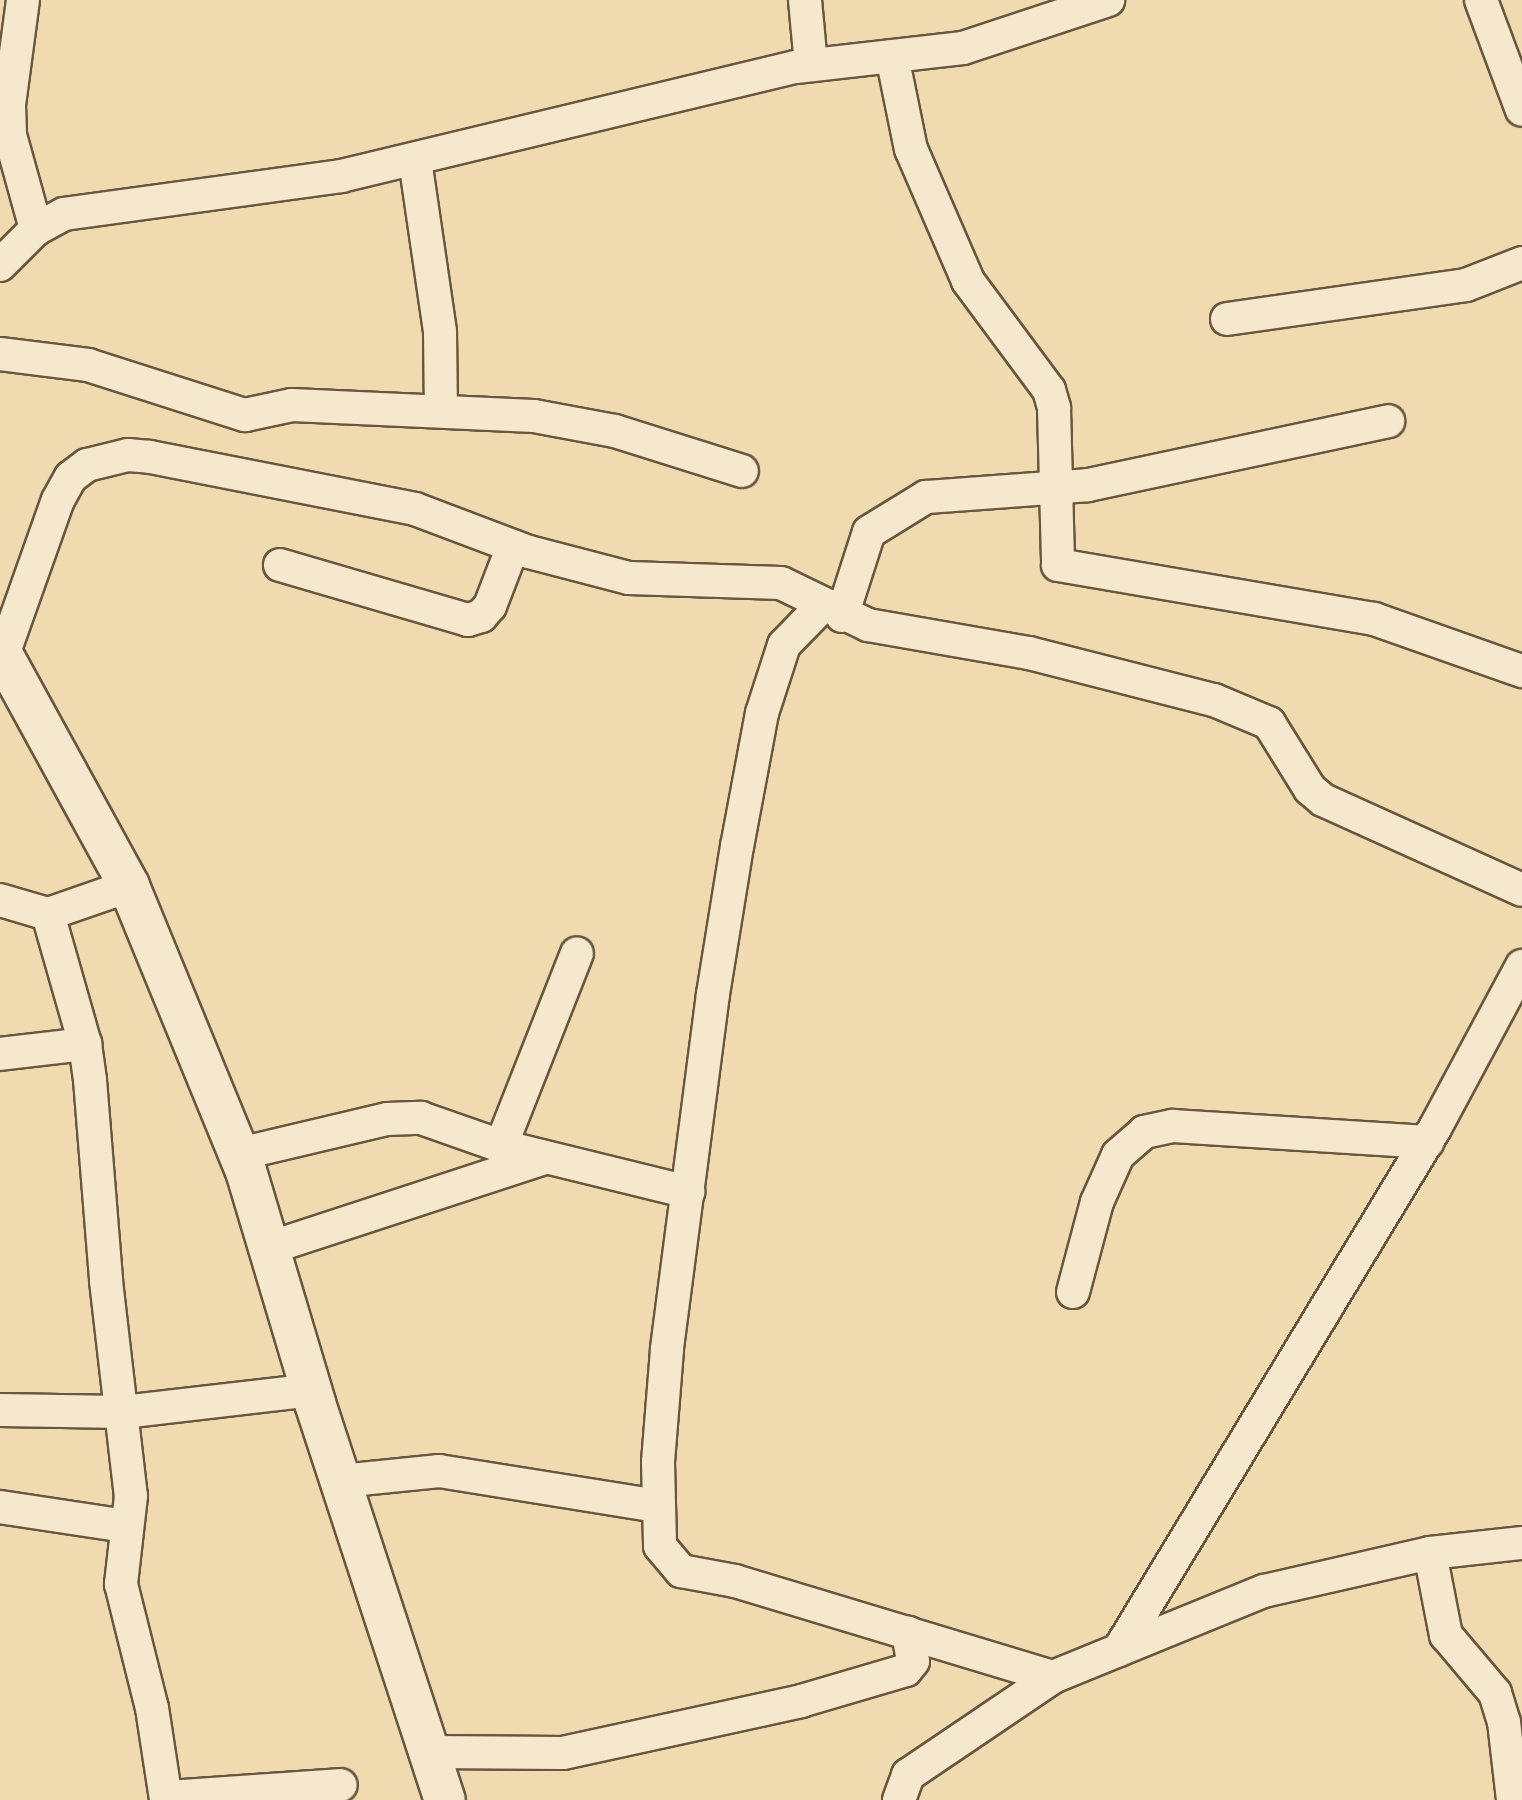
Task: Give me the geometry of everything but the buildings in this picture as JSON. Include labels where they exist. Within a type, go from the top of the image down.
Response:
[{"type":"street","points":[[23,0],[9,105],[10,135],[36,229]]},
{"type":"street","points":[[805,0],[811,65]]},
{"type":"street","points":[[0,265],[36,229],[64,214],[341,176],[811,65],[963,48],[1108,0]]},
{"type":"street","points":[[1481,0],[1522,110]]},
{"type":"street","points":[[892,56],[911,149],[968,281],[1049,390],[1058,565],[1374,619],[1522,671]]},
{"type":"street","points":[[415,160],[440,332],[441,409]]},
{"type":"street","points":[[1227,319],[1466,285],[1522,263]]},
{"type":"street","points":[[0,354],[88,365],[245,415],[292,405],[441,409],[534,416],[615,431],[742,471]]},
{"type":"street","points":[[1053,1677],[908,1632],[681,1571],[660,1546],[658,1506],[667,1350],[713,994],[762,713],[784,645],[832,611],[869,532],[906,506],[947,492],[1055,488],[1388,421]]},
{"type":"street","points":[[445,1800],[239,1154],[129,886],[1,653],[58,500],[71,477],[87,465],[113,458],[150,457],[415,509],[513,546],[629,578],[708,584],[771,581],[868,625],[1029,653],[1254,713],[1269,723],[1310,789],[1323,800],[1522,890]]},
{"type":"street","points":[[280,565],[468,620],[481,616],[490,606],[513,546]]},
{"type":"street","points":[[0,900],[48,914],[129,886]]},
{"type":"street","points":[[48,914],[85,1044],[131,1496],[121,1584],[152,1708],[166,1798],[341,1785]]},
{"type":"street","points":[[501,1146],[577,953]]},
{"type":"street","points":[[1119,1650],[1427,1142],[1522,966]]},
{"type":"street","points":[[0,1054],[85,1044]]},
{"type":"street","points":[[239,1154],[403,1117],[421,1118],[544,1158],[688,1192]]},
{"type":"street","points":[[1073,1292],[1097,1202],[1118,1155],[1144,1132],[1173,1126],[1427,1142]]},
{"type":"street","points":[[269,1248],[544,1158]]},
{"type":"street","points":[[0,1410],[123,1412],[312,1390]]},
{"type":"street","points":[[341,1481],[439,1471],[658,1506]]},
{"type":"street","points":[[0,1507],[126,1526]]},
{"type":"street","points":[[875,1800],[904,1787],[1053,1677],[1264,1591],[1430,1553],[1522,1543]]},
{"type":"street","points":[[1430,1553],[1446,1635],[1495,1693],[1504,1722],[1513,1800]]},
{"type":"street","points":[[430,1752],[563,1753],[801,1701],[906,1670],[913,1661],[908,1632]]}]
